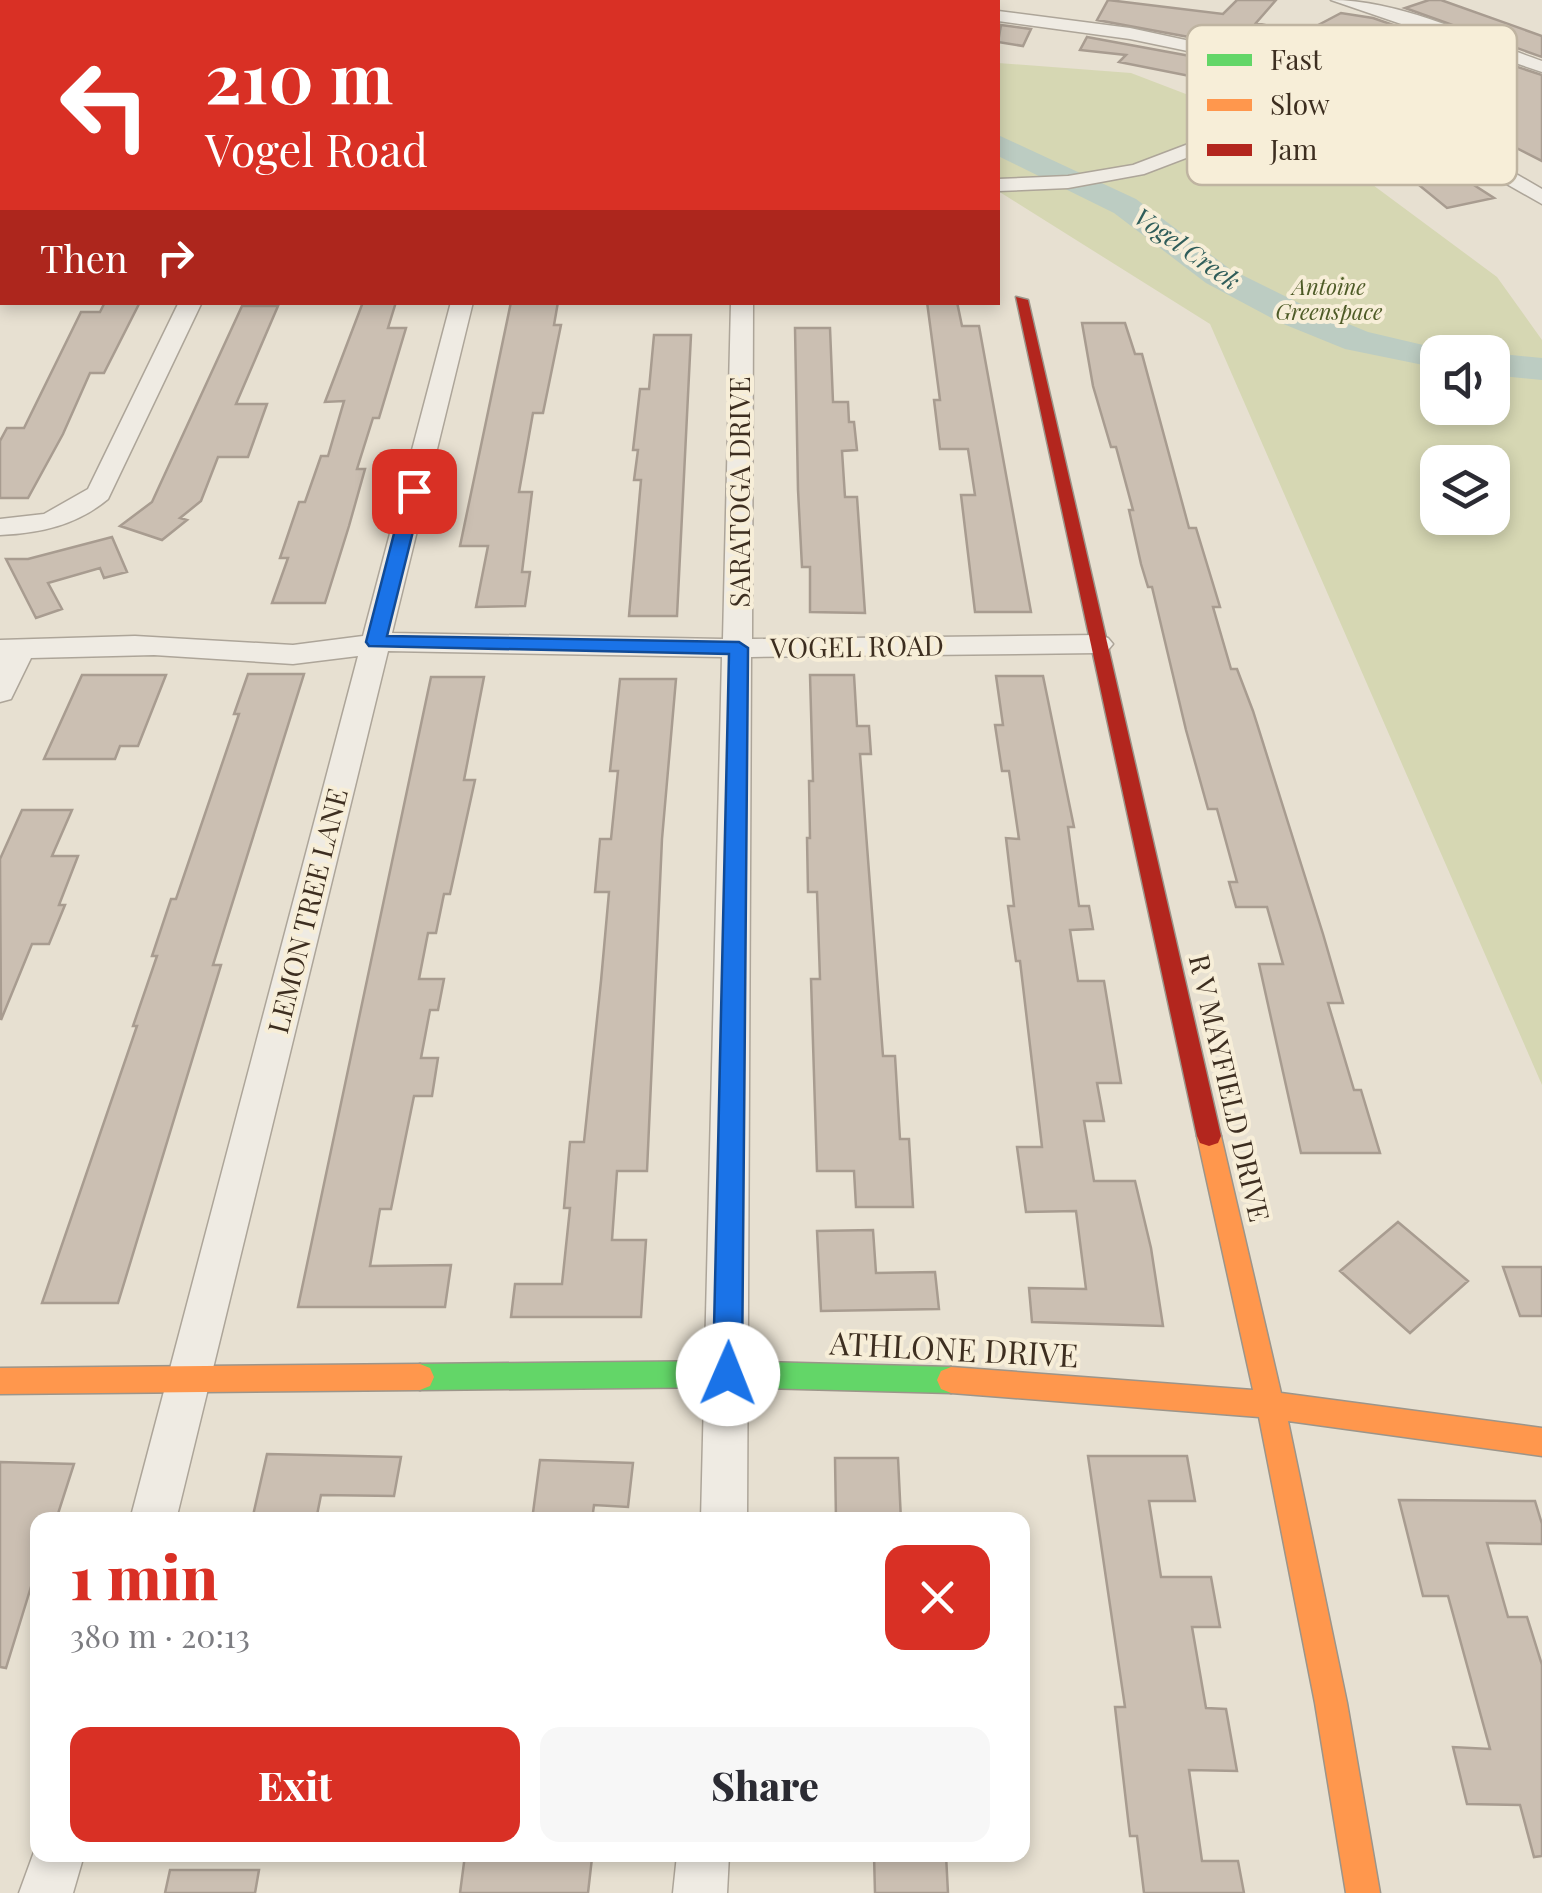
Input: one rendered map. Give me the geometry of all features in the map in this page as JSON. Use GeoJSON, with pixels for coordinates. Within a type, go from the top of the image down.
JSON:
{"type":"FeatureCollection","features":[{"type":"Feature","properties":{"kind":"street"},"geometry":{"type":"LineString","coordinates":[[1340,0],[1421,25]]}},
{"type":"Feature","properties":{"kind":"street"},"geometry":{"type":"LineString","coordinates":[[1000,16],[1187,45]]}},
{"type":"Feature","properties":{"kind":"street"},"geometry":{"type":"LineString","coordinates":[[1517,57],[1542,66]]}},
{"type":"Feature","properties":{"kind":"street"},"geometry":{"type":"LineString","coordinates":[[1004,184],[1068,182],[1136,170],[1187,151]]}},
{"type":"Feature","properties":{"kind":"street"},"geometry":{"type":"LineString","coordinates":[[1517,183],[1542,198]]}},
{"type":"Feature","properties":{"kind":"street","name":"R V MAYFIELD DRIVE"},"geometry":{"type":"LineString","coordinates":[[1021,300],[1270,1405],[1349,1797],[1363,1893]]}},
{"type":"Feature","properties":{"kind":"street"},"geometry":{"type":"LineString","coordinates":[[0,526],[28,526],[69,515],[99,493],[190,305]]}},
{"type":"Feature","properties":{"kind":"street","name":"LEMON TREE LANE"},"geometry":{"type":"LineString","coordinates":[[155,1512],[461,305]]}},
{"type":"Feature","properties":{"kind":"street","name":"SARATOGA DRIVE"},"geometry":{"type":"LineString","coordinates":[[724,1512],[742,305]]}},
{"type":"Feature","properties":{"kind":"street","name":"VOGEL ROAD"},"geometry":{"type":"LineString","coordinates":[[10,649],[155,646],[234,653],[340,654],[376,642],[739,648],[1098,644]]}},
{"type":"Feature","properties":{"kind":"street"},"geometry":{"type":"LineString","coordinates":[[0,692],[10,649]]}},
{"type":"Feature","properties":{"kind":"street","name":"ATHLONE DRIVE"},"geometry":{"type":"LineString","coordinates":[[0,1380],[728,1374],[968,1380],[1270,1405],[1542,1442]]}},
{"type":"Feature","properties":{"kind":"street"},"geometry":{"type":"LineString","coordinates":[[46,1893],[56,1862]]}},
{"type":"Feature","properties":{"kind":"street"},"geometry":{"type":"LineString","coordinates":[[700,1893],[703,1862]]}},
{"type":"Feature","properties":{"kind":"green space","name":"Antoine Greenspace"},"geometry":{"type":"Polygon","coordinates":[[[1000,63],[1131,73],[1187,94],[1187,185],[1373,185],[1497,277],[1542,340],[1542,1085],[1210,324],[1000,192],[1000,63]]]}},
{"type":"Feature","properties":{"kind":"building"},"geometry":{"type":"Polygon","coordinates":[[[1108,0],[1223,14],[1237,0],[1276,0],[1256,23],[1265,25],[1187,25],[1187,37],[1097,20],[1108,0]]]}},
{"type":"Feature","properties":{"kind":"building"},"geometry":{"type":"Polygon","coordinates":[[[1441,0],[1511,25],[1453,25],[1405,8],[1441,0]]]}},
{"type":"Feature","properties":{"kind":"building"},"geometry":{"type":"Polygon","coordinates":[[[1341,13],[1393,25],[1318,25],[1341,13]]]}},
{"type":"Feature","properties":{"kind":"building"},"geometry":{"type":"Polygon","coordinates":[[[1001,25],[1031,29],[1023,46],[1000,42],[1001,25]]]}},
{"type":"Feature","properties":{"kind":"building"},"geometry":{"type":"Polygon","coordinates":[[[1517,27],[1542,36],[1542,57],[1517,48],[1517,27]]]}},
{"type":"Feature","properties":{"kind":"building"},"geometry":{"type":"Polygon","coordinates":[[[1087,37],[1187,55],[1187,75],[1119,62],[1126,55],[1080,50],[1087,37]]]}},
{"type":"Feature","properties":{"kind":"building"},"geometry":{"type":"Polygon","coordinates":[[[1517,67],[1542,75],[1542,161],[1517,148],[1517,67]]]}},
{"type":"Feature","properties":{"kind":"building"},"geometry":{"type":"Polygon","coordinates":[[[1419,185],[1474,185],[1494,198],[1447,208],[1419,185]]]}},
{"type":"Feature","properties":{"kind":"building"},"geometry":{"type":"Polygon","coordinates":[[[104,305],[138,305],[104,373],[90,373],[28,498],[0,498],[0,441],[7,428],[24,428],[81,312],[100,312],[104,305]]]}},
{"type":"Feature","properties":{"kind":"building"},"geometry":{"type":"Polygon","coordinates":[[[362,305],[395,305],[388,328],[406,328],[379,418],[373,418],[357,469],[365,469],[325,603],[272,603],[288,558],[280,558],[299,502],[305,502],[321,456],[328,456],[344,401],[325,402],[362,305]]]}},
{"type":"Feature","properties":{"kind":"building"},"geometry":{"type":"Polygon","coordinates":[[[510,305],[557,305],[554,325],[561,325],[543,413],[533,413],[519,492],[532,492],[522,572],[530,572],[525,606],[476,607],[488,546],[460,546],[510,305]]]}},
{"type":"Feature","properties":{"kind":"building"},"geometry":{"type":"Polygon","coordinates":[[[927,305],[958,305],[962,326],[979,326],[1031,612],[975,612],[961,495],[975,495],[968,449],[940,449],[934,400],[940,400],[927,305]]]}},
{"type":"Feature","properties":{"kind":"building"},"geometry":{"type":"Polygon","coordinates":[[[242,306],[278,306],[236,404],[267,404],[248,457],[218,457],[201,501],[180,518],[187,520],[162,540],[120,526],[152,502],[242,306]]]}},
{"type":"Feature","properties":{"kind":"building"},"geometry":{"type":"Polygon","coordinates":[[[1082,323],[1125,323],[1135,354],[1142,354],[1189,528],[1196,528],[1220,607],[1213,607],[1231,669],[1237,669],[1253,711],[1323,934],[1343,1003],[1328,1003],[1354,1090],[1361,1090],[1380,1153],[1301,1153],[1259,964],[1283,964],[1267,907],[1236,907],[1229,882],[1237,882],[1217,809],[1208,809],[1186,730],[1152,587],[1148,587],[1141,564],[1129,510],[1133,510],[1116,447],[1111,447],[1093,386],[1082,323]]]}},
{"type":"Feature","properties":{"kind":"building"},"geometry":{"type":"Polygon","coordinates":[[[795,328],[830,328],[833,402],[848,402],[849,422],[854,422],[857,450],[842,451],[845,497],[857,497],[865,613],[810,612],[810,567],[802,567],[795,328]]]}},
{"type":"Feature","properties":{"kind":"building"},"geometry":{"type":"Polygon","coordinates":[[[654,335],[691,335],[677,616],[629,616],[641,480],[634,480],[638,450],[633,450],[640,389],[649,389],[654,335]]]}},
{"type":"Feature","properties":{"kind":"building"},"geometry":{"type":"Polygon","coordinates":[[[112,537],[127,572],[104,578],[100,568],[48,583],[62,609],[36,618],[6,559],[28,559],[112,537]]]}},
{"type":"Feature","properties":{"kind":"building"},"geometry":{"type":"Polygon","coordinates":[[[248,674],[304,674],[213,965],[221,965],[118,1303],[42,1303],[137,1026],[133,1026],[157,956],[152,956],[171,899],[176,899],[239,714],[234,714],[248,674]]]}},
{"type":"Feature","properties":{"kind":"building"},"geometry":{"type":"Polygon","coordinates":[[[82,675],[166,675],[138,746],[120,746],[115,759],[44,759],[82,675]]]}},
{"type":"Feature","properties":{"kind":"building"},"geometry":{"type":"Polygon","coordinates":[[[810,675],[854,675],[857,726],[869,726],[871,754],[860,754],[883,1056],[895,1056],[900,1139],[909,1139],[913,1207],[856,1207],[854,1171],[817,1171],[811,979],[820,979],[817,892],[808,892],[809,781],[813,781],[810,675]]]}},
{"type":"Feature","properties":{"kind":"building"},"geometry":{"type":"Polygon","coordinates":[[[996,676],[1043,676],[1074,827],[1068,827],[1079,906],[1089,906],[1093,929],[1070,930],[1078,981],[1104,981],[1121,1083],[1097,1083],[1104,1121],[1084,1121],[1094,1181],[1135,1181],[1151,1248],[1163,1326],[1032,1322],[1029,1288],[1086,1289],[1076,1211],[1026,1212],[1017,1147],[1042,1147],[1020,961],[1016,961],[1008,906],[1014,906],[1006,838],[1019,839],[1009,771],[1002,771],[995,725],[1003,725],[996,676]]]}},
{"type":"Feature","properties":{"kind":"building"},"geometry":{"type":"Polygon","coordinates":[[[431,677],[484,677],[464,780],[475,780],[450,894],[444,894],[436,933],[428,933],[419,979],[444,979],[438,1010],[430,1010],[421,1058],[438,1058],[432,1096],[414,1096],[391,1209],[380,1209],[370,1266],[451,1265],[445,1307],[298,1307],[431,677]]]}},
{"type":"Feature","properties":{"kind":"building"},"geometry":{"type":"Polygon","coordinates":[[[620,679],[676,679],[662,839],[647,1171],[617,1171],[612,1240],[646,1240],[641,1317],[511,1317],[515,1284],[562,1284],[570,1208],[564,1208],[570,1142],[584,1142],[601,981],[609,892],[595,892],[600,839],[611,839],[618,771],[610,771],[620,679]]]}},
{"type":"Feature","properties":{"kind":"building"},"geometry":{"type":"Polygon","coordinates":[[[22,810],[72,810],[52,856],[78,856],[49,944],[32,944],[1,1020],[0,859],[22,810]]]}},
{"type":"Feature","properties":{"kind":"building"},"geometry":{"type":"Polygon","coordinates":[[[1398,1222],[1468,1281],[1410,1333],[1340,1271],[1398,1222]]]}},
{"type":"Feature","properties":{"kind":"building"},"geometry":{"type":"Polygon","coordinates":[[[873,1230],[876,1273],[935,1272],[939,1309],[821,1311],[817,1231],[873,1230]]]}},
{"type":"Feature","properties":{"kind":"building"},"geometry":{"type":"Polygon","coordinates":[[[1503,1267],[1542,1267],[1542,1316],[1520,1316],[1503,1267]]]}},
{"type":"Feature","properties":{"kind":"building"},"geometry":{"type":"Polygon","coordinates":[[[267,1454],[401,1457],[394,1496],[321,1495],[318,1512],[254,1512],[267,1454]]]}},
{"type":"Feature","properties":{"kind":"building"},"geometry":{"type":"Polygon","coordinates":[[[1088,1456],[1187,1456],[1195,1501],[1149,1501],[1161,1577],[1211,1577],[1220,1627],[1192,1627],[1206,1708],[1226,1709],[1237,1771],[1189,1770],[1202,1861],[1238,1861],[1244,1893],[1144,1893],[1137,1836],[1130,1836],[1115,1707],[1125,1707],[1088,1456]]]}},
{"type":"Feature","properties":{"kind":"building"},"geometry":{"type":"Polygon","coordinates":[[[835,1458],[898,1458],[901,1512],[836,1512],[835,1458]]]}},
{"type":"Feature","properties":{"kind":"building"},"geometry":{"type":"Polygon","coordinates":[[[540,1460],[633,1463],[628,1507],[594,1505],[593,1512],[533,1512],[540,1460]]]}},
{"type":"Feature","properties":{"kind":"building"},"geometry":{"type":"Polygon","coordinates":[[[0,1462],[74,1464],[59,1512],[30,1512],[30,1590],[6,1668],[0,1667],[0,1462]]]}},
{"type":"Feature","properties":{"kind":"building"},"geometry":{"type":"Polygon","coordinates":[[[1399,1500],[1535,1501],[1542,1524],[1542,1544],[1487,1543],[1508,1617],[1527,1617],[1542,1665],[1542,1856],[1534,1857],[1520,1805],[1467,1804],[1453,1747],[1490,1749],[1448,1596],[1423,1596],[1399,1500]]]}},
{"type":"Feature","properties":{"kind":"building"},"geometry":{"type":"Polygon","coordinates":[[[464,1862],[592,1862],[588,1893],[460,1893],[464,1862]]]}},
{"type":"Feature","properties":{"kind":"building"},"geometry":{"type":"Polygon","coordinates":[[[874,1862],[946,1862],[948,1893],[875,1893],[874,1862]]]}},
{"type":"Feature","properties":{"kind":"building"},"geometry":{"type":"Polygon","coordinates":[[[170,1870],[259,1870],[255,1893],[165,1893],[170,1870]]]}},
{"type":"Feature","properties":{"kind":"waterway","name":"Vogel Creek"},"geometry":{"type":"LineString","coordinates":[[1000,145],[1125,206],[1218,276],[1294,315],[1358,341],[1420,353]]}},
{"type":"Feature","properties":{"kind":"waterway","name":"Vogel Creek"},"geometry":{"type":"LineString","coordinates":[[1510,366],[1542,369]]}},
{"type":"Feature","properties":{"kind":"traffic: fast"},"geometry":{"type":"LineString","coordinates":[[420,1377],[728,1374],[951,1380]]}},
{"type":"Feature","properties":{"kind":"traffic: slow"},"geometry":{"type":"LineString","coordinates":[[1209,1136],[1313,1608],[1363,1893]]}},
{"type":"Feature","properties":{"kind":"traffic: slow"},"geometry":{"type":"LineString","coordinates":[[0,1381],[420,1377]]}},
{"type":"Feature","properties":{"kind":"traffic: slow"},"geometry":{"type":"LineString","coordinates":[[951,1380],[1270,1405],[1542,1442]]}},
{"type":"Feature","properties":{"kind":"traffic: jam"},"geometry":{"type":"LineString","coordinates":[[1021,300],[1209,1136]]}},
{"type":"Feature","properties":{"kind":"route"},"geometry":{"type":"LineString","coordinates":[[414,491],[376,642],[739,648],[728,1374]]}}]}
